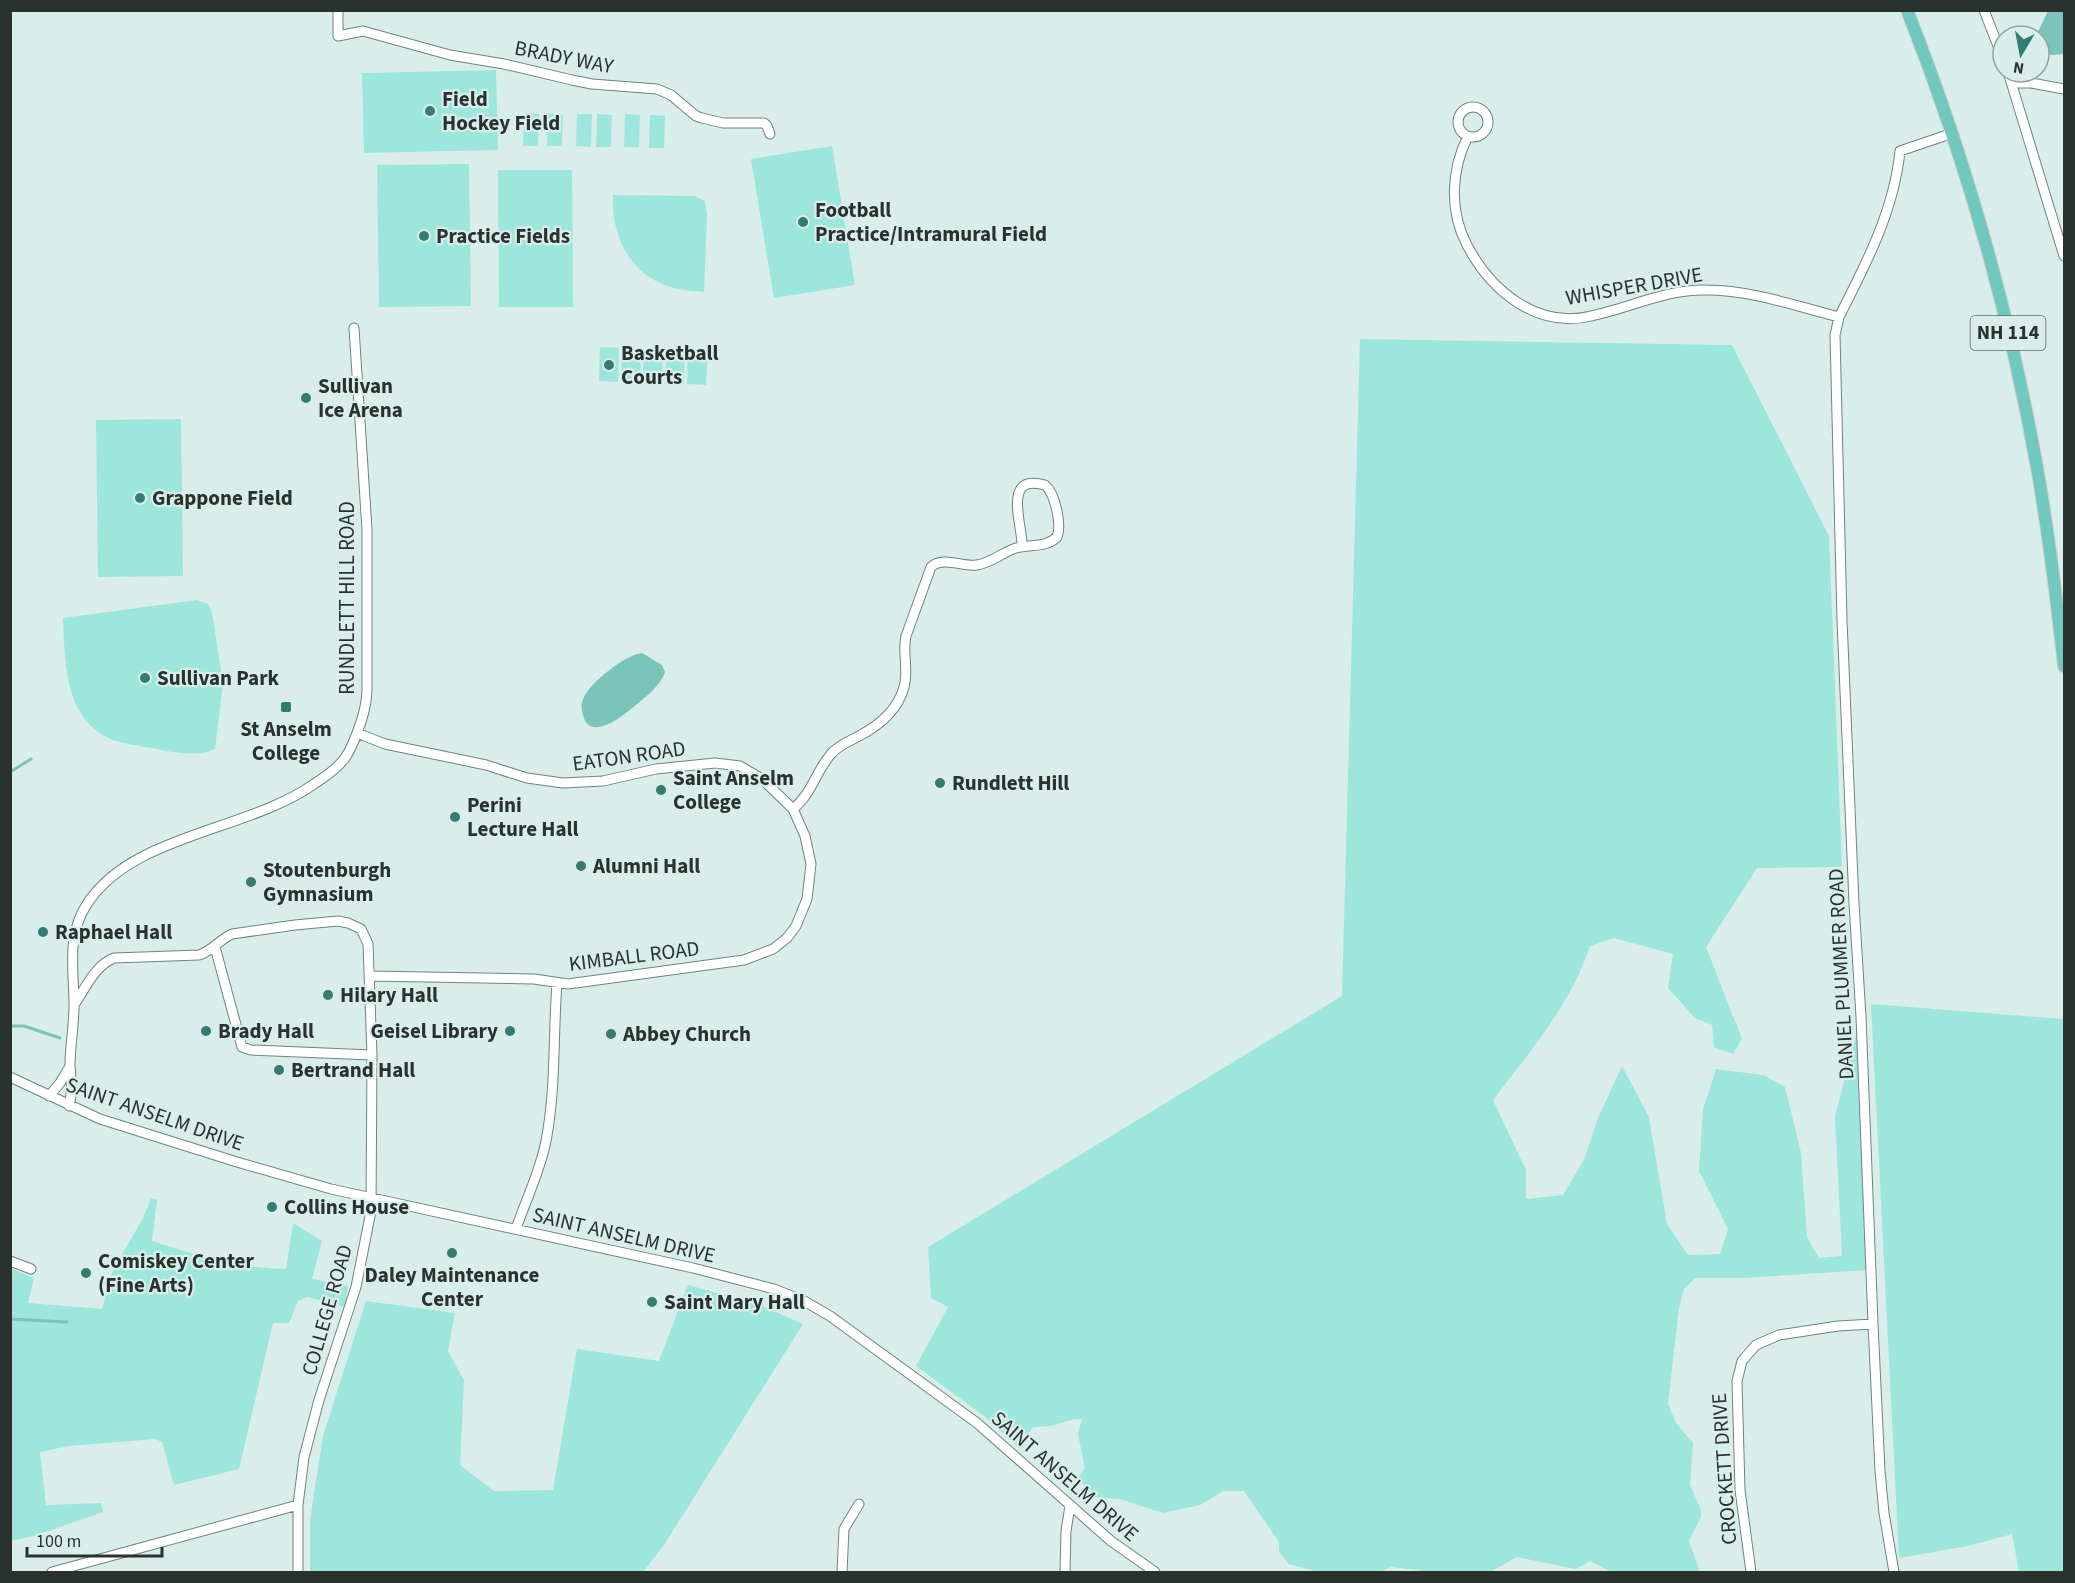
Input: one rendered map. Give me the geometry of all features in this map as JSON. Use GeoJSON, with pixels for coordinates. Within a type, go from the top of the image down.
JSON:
{"type":"FeatureCollection","features":[{"type":"Feature","properties":{"kind":"main road","name":"NH 114"},"geometry":{"type":"LineString","coordinates":[[1907,10],[1944,104],[1992,266],[2025,410],[2045,520],[2064,666]]}},
{"type":"Feature","properties":{"kind":"street","name":"BRADY WAY"},"geometry":{"type":"LineString","coordinates":[[338,10],[338,36],[363,31],[450,55],[504,63],[592,84],[657,89],[671,95],[696,116],[723,123],[764,123],[770,134]]}},
{"type":"Feature","properties":{"kind":"street"},"geometry":{"type":"LineString","coordinates":[[1984,10],[1991,28]]}},
{"type":"Feature","properties":{"kind":"street"},"geometry":{"type":"LineString","coordinates":[[2012,84],[2064,256]]}},
{"type":"Feature","properties":{"kind":"street"},"geometry":{"type":"LineString","coordinates":[[2036,84],[2064,89]]}},
{"type":"Feature","properties":{"kind":"street","name":"DANIEL PLUMMER ROAD"},"geometry":{"type":"LineString","coordinates":[[1894,1572],[1884,1513],[1880,1471],[1842,620],[1835,335],[1839,317],[1891,203],[1900,151],[1953,133]]}},
{"type":"Feature","properties":{"kind":"street","name":"WHISPER DRIVE"},"geometry":{"type":"LineString","coordinates":[[1468,136],[1460,158],[1454,190],[1458,222],[1465,241],[1481,268],[1502,292],[1518,304],[1549,316],[1579,318],[1659,296],[1709,290],[1741,293],[1839,317]]}},
{"type":"Feature","properties":{"kind":"street","name":"RUNDLETT HILL ROAD"},"geometry":{"type":"LineString","coordinates":[[69,1106],[73,1083],[70,1066],[74,1005],[73,936],[81,913],[105,882],[127,865],[158,850],[263,811],[303,792],[336,768],[345,758],[365,712],[367,530],[354,328]]}},
{"type":"Feature","properties":{"kind":"street"},"geometry":{"type":"LineString","coordinates":[[793,809],[806,796],[832,752],[883,720],[899,700],[907,674],[904,648],[906,636],[931,567],[942,562],[977,565],[1022,547],[1050,542],[1058,534],[1059,523],[1052,494],[1045,485],[1030,484],[1018,493],[1022,547]]}},
{"type":"Feature","properties":{"kind":"street","name":"EATON ROAD"},"geometry":{"type":"LineString","coordinates":[[357,733],[385,744],[486,765],[527,778],[563,783],[603,781],[656,769],[716,763],[733,764],[762,779],[793,809]]}},
{"type":"Feature","properties":{"kind":"street","name":"KIMBALL ROAD"},"geometry":{"type":"LineString","coordinates":[[516,1229],[539,1170],[547,1137],[552,1090],[557,983],[579,983],[744,960],[773,949],[787,938],[796,926],[809,889],[810,853],[793,809]]}},
{"type":"Feature","properties":{"kind":"street","name":"COLLEGE ROAD"},"geometry":{"type":"LineString","coordinates":[[74,1005],[98,969],[111,959],[128,956],[195,956],[205,953],[228,936],[238,932],[316,923],[348,923],[361,929],[366,936],[370,976],[372,1055],[371,1211],[360,1272],[309,1437],[301,1472],[298,1505],[298,1572]]}},
{"type":"Feature","properties":{"kind":"street"},"geometry":{"type":"LineString","coordinates":[[215,947],[242,1047],[251,1050],[372,1055]]}},
{"type":"Feature","properties":{"kind":"street"},"geometry":{"type":"LineString","coordinates":[[370,976],[534,979],[557,983]]}},
{"type":"Feature","properties":{"kind":"street"},"geometry":{"type":"LineString","coordinates":[[49,1096],[70,1066]]}},
{"type":"Feature","properties":{"kind":"street","name":"SAINT ANSELM DRIVE"},"geometry":{"type":"LineString","coordinates":[[10,1077],[100,1119],[189,1148],[371,1199],[749,1282],[804,1301],[873,1346],[977,1423],[1118,1548],[1155,1572]]}},
{"type":"Feature","properties":{"kind":"street"},"geometry":{"type":"LineString","coordinates":[[10,1261],[31,1269]]}},
{"type":"Feature","properties":{"kind":"street","name":"CROCKETT DRIVE"},"geometry":{"type":"LineString","coordinates":[[1751,1572],[1740,1490],[1737,1381],[1742,1360],[1756,1345],[1779,1335],[1838,1326],[1873,1324]]}},
{"type":"Feature","properties":{"kind":"street"},"geometry":{"type":"LineString","coordinates":[[842,1572],[844,1529],[859,1504]]}},
{"type":"Feature","properties":{"kind":"street"},"geometry":{"type":"LineString","coordinates":[[52,1572],[298,1505]]}},
{"type":"Feature","properties":{"kind":"street"},"geometry":{"type":"LineString","coordinates":[[1065,1572],[1066,1531],[1070,1506]]}},
{"type":"Feature","properties":{"kind":"shaded area"},"geometry":{"type":"Polygon","coordinates":[[[2048,11],[2064,11],[2064,54],[2051,55],[2051,24],[2042,24],[2048,11]]]}},
{"type":"Feature","properties":{"kind":"shaded area","name":"Field Hockey Field"},"geometry":{"type":"Polygon","coordinates":[[[496,70],[498,150],[364,153],[362,73],[496,70]]]}},
{"type":"Feature","properties":{"kind":"shaded area"},"geometry":{"type":"Polygon","coordinates":[[[524,113],[539,114],[538,146],[523,146],[524,113]]]}},
{"type":"Feature","properties":{"kind":"shaded area"},"geometry":{"type":"Polygon","coordinates":[[[548,113],[563,114],[562,146],[547,146],[548,113]]]}},
{"type":"Feature","properties":{"kind":"shaded area"},"geometry":{"type":"Polygon","coordinates":[[[577,114],[592,114],[591,147],[576,146],[577,114]]]}},
{"type":"Feature","properties":{"kind":"shaded area"},"geometry":{"type":"Polygon","coordinates":[[[597,114],[612,115],[611,147],[596,147],[597,114]]]}},
{"type":"Feature","properties":{"kind":"shaded area"},"geometry":{"type":"Polygon","coordinates":[[[625,114],[640,115],[639,147],[624,147],[625,114]]]}},
{"type":"Feature","properties":{"kind":"shaded area"},"geometry":{"type":"Polygon","coordinates":[[[650,115],[665,116],[664,148],[649,148],[650,115]]]}},
{"type":"Feature","properties":{"kind":"shaded area","name":"Football Practice/Intramural Field"},"geometry":{"type":"Polygon","coordinates":[[[832,146],[855,285],[774,298],[751,159],[832,146]]]}},
{"type":"Feature","properties":{"kind":"shaded area","name":"Practice Fields"},"geometry":{"type":"Polygon","coordinates":[[[469,164],[471,306],[379,307],[377,165],[469,164]]]}},
{"type":"Feature","properties":{"kind":"shaded area"},"geometry":{"type":"Polygon","coordinates":[[[498,170],[572,170],[573,307],[499,307],[498,170]]]}},
{"type":"Feature","properties":{"kind":"shaded area"},"geometry":{"type":"Polygon","coordinates":[[[613,195],[694,196],[705,201],[707,216],[704,292],[667,286],[653,280],[632,261],[615,224],[613,195]]]}},
{"type":"Feature","properties":{"kind":"shaded area"},"geometry":{"type":"Polygon","coordinates":[[[1360,339],[1732,345],[1829,536],[1842,867],[1757,868],[1706,947],[1742,1039],[1733,1054],[1714,1047],[1712,1025],[1695,1018],[1668,988],[1673,954],[1614,938],[1590,946],[1572,988],[1560,1008],[1535,1046],[1493,1100],[1526,1170],[1526,1199],[1563,1195],[1584,1160],[1598,1118],[1622,1066],[1649,1117],[1667,1224],[1688,1255],[1720,1254],[1728,1229],[1699,1171],[1703,1109],[1716,1069],[1763,1075],[1785,1087],[1801,1153],[1807,1237],[1819,1258],[1842,1256],[1835,1116],[1861,1017],[1868,1270],[1743,1278],[1695,1278],[1684,1289],[1679,1308],[1668,1404],[1676,1423],[1693,1443],[1690,1485],[1701,1510],[1701,1517],[1689,1541],[1700,1572],[1611,1572],[1590,1561],[1576,1569],[1517,1557],[1490,1572],[1432,1572],[1391,1567],[1381,1572],[1314,1571],[1289,1564],[1279,1552],[1279,1542],[1244,1491],[1223,1491],[1200,1505],[1163,1513],[1120,1499],[1094,1497],[1078,1478],[1085,1468],[1078,1434],[1082,1419],[1051,1426],[1033,1427],[1019,1448],[984,1416],[916,1366],[948,1307],[931,1298],[928,1247],[1342,996],[1360,339]]]}},
{"type":"Feature","properties":{"kind":"shaded area","name":"Basketball Courts"},"geometry":{"type":"Polygon","coordinates":[[[600,347],[619,348],[618,382],[599,381],[600,347]]]}},
{"type":"Feature","properties":{"kind":"shaded area","name":"Basketball Courts"},"geometry":{"type":"Polygon","coordinates":[[[622,348],[641,349],[640,383],[621,383],[622,348]]]}},
{"type":"Feature","properties":{"kind":"shaded area","name":"Basketball Courts"},"geometry":{"type":"Polygon","coordinates":[[[644,349],[663,350],[662,384],[643,383],[644,349]]]}},
{"type":"Feature","properties":{"kind":"shaded area","name":"Basketball Courts"},"geometry":{"type":"Polygon","coordinates":[[[666,349],[685,350],[684,384],[665,384],[666,349]]]}},
{"type":"Feature","properties":{"kind":"shaded area","name":"Basketball Courts"},"geometry":{"type":"Polygon","coordinates":[[[688,350],[708,351],[706,385],[687,384],[688,350]]]}},
{"type":"Feature","properties":{"kind":"shaded area","name":"Grappone Field"},"geometry":{"type":"Polygon","coordinates":[[[181,419],[183,576],[98,577],[96,420],[181,419]]]}},
{"type":"Feature","properties":{"kind":"shaded area","name":"Sullivan Park"},"geometry":{"type":"Polygon","coordinates":[[[197,600],[208,604],[212,612],[223,683],[215,749],[192,754],[131,745],[111,739],[96,730],[84,718],[70,687],[63,618],[197,600]]]}},
{"type":"Feature","properties":{"kind":"shaded area"},"geometry":{"type":"Polygon","coordinates":[[[642,653],[662,665],[665,672],[660,682],[646,697],[605,726],[591,726],[586,723],[582,704],[588,691],[618,664],[642,653]]]}},
{"type":"Feature","properties":{"kind":"shaded area"},"geometry":{"type":"Polygon","coordinates":[[[1871,1004],[2064,1019],[2064,1572],[2019,1572],[2012,1534],[1968,1546],[1899,1558],[1871,1004]]]}},
{"type":"Feature","properties":{"kind":"shaded area"},"geometry":{"type":"Polygon","coordinates":[[[151,1198],[157,1200],[152,1241],[234,1264],[286,1269],[293,1223],[322,1241],[312,1279],[348,1286],[345,1307],[307,1297],[298,1301],[289,1323],[273,1323],[239,1469],[174,1485],[162,1442],[155,1439],[69,1446],[40,1452],[46,1505],[101,1503],[103,1512],[37,1535],[11,1541],[10,1289],[13,1269],[34,1278],[28,1303],[102,1309],[113,1270],[143,1218],[151,1198]]]}},
{"type":"Feature","properties":{"kind":"shaded area"},"geometry":{"type":"Polygon","coordinates":[[[688,1285],[758,1304],[803,1324],[664,1545],[643,1572],[310,1572],[310,1520],[323,1436],[366,1301],[455,1313],[448,1351],[464,1380],[460,1465],[494,1491],[553,1490],[577,1349],[659,1361],[688,1285]]]}},
{"type":"Feature","properties":{"kind":"waterway"},"geometry":{"type":"LineString","coordinates":[[10,772],[31,759]]}},
{"type":"Feature","properties":{"kind":"waterway"},"geometry":{"type":"LineString","coordinates":[[10,1026],[24,1026],[60,1038]]}},
{"type":"Feature","properties":{"kind":"waterway"},"geometry":{"type":"LineString","coordinates":[[10,1319],[67,1322]]}},
{"type":"Feature","properties":{"kind":"place","name":"Field Hockey Field"},"geometry":{"type":"Point","coordinates":[430,111]}},
{"type":"Feature","properties":{"kind":"place","name":"Football Practice/Intramural Field"},"geometry":{"type":"Point","coordinates":[803,222]}},
{"type":"Feature","properties":{"kind":"place","name":"Practice Fields"},"geometry":{"type":"Point","coordinates":[424,236]}},
{"type":"Feature","properties":{"kind":"place","name":"Basketball Courts"},"geometry":{"type":"Point","coordinates":[609,365]}},
{"type":"Feature","properties":{"kind":"place","name":"Sullivan Ice Arena"},"geometry":{"type":"Point","coordinates":[306,398]}},
{"type":"Feature","properties":{"kind":"place","name":"Grappone Field"},"geometry":{"type":"Point","coordinates":[140,498]}},
{"type":"Feature","properties":{"kind":"place","name":"Sullivan Park"},"geometry":{"type":"Point","coordinates":[145,678]}},
{"type":"Feature","properties":{"kind":"place","name":"St Anselm College"},"geometry":{"type":"Point","coordinates":[286,707]}},
{"type":"Feature","properties":{"kind":"place","name":"Rundlett Hill"},"geometry":{"type":"Point","coordinates":[940,783]}},
{"type":"Feature","properties":{"kind":"place","name":"Saint Anselm College"},"geometry":{"type":"Point","coordinates":[661,790]}},
{"type":"Feature","properties":{"kind":"place","name":"Perini Lecture Hall"},"geometry":{"type":"Point","coordinates":[455,817]}},
{"type":"Feature","properties":{"kind":"place","name":"Alumni Hall"},"geometry":{"type":"Point","coordinates":[581,866]}},
{"type":"Feature","properties":{"kind":"place","name":"Stoutenburgh Gymnasium"},"geometry":{"type":"Point","coordinates":[251,882]}},
{"type":"Feature","properties":{"kind":"place","name":"Raphael Hall"},"geometry":{"type":"Point","coordinates":[43,932]}},
{"type":"Feature","properties":{"kind":"place","name":"Hilary Hall"},"geometry":{"type":"Point","coordinates":[328,995]}},
{"type":"Feature","properties":{"kind":"place","name":"Brady Hall"},"geometry":{"type":"Point","coordinates":[206,1031]}},
{"type":"Feature","properties":{"kind":"place","name":"Geisel Library"},"geometry":{"type":"Point","coordinates":[510,1031]}},
{"type":"Feature","properties":{"kind":"place","name":"Abbey Church"},"geometry":{"type":"Point","coordinates":[611,1034]}},
{"type":"Feature","properties":{"kind":"place","name":"Bertrand Hall"},"geometry":{"type":"Point","coordinates":[279,1070]}},
{"type":"Feature","properties":{"kind":"place","name":"Collins House"},"geometry":{"type":"Point","coordinates":[272,1207]}},
{"type":"Feature","properties":{"kind":"place","name":"Daley Maintenance Center"},"geometry":{"type":"Point","coordinates":[452,1253]}},
{"type":"Feature","properties":{"kind":"place","name":"Comiskey Center (Fine Arts)"},"geometry":{"type":"Point","coordinates":[86,1273]}},
{"type":"Feature","properties":{"kind":"place","name":"Saint Mary Hall"},"geometry":{"type":"Point","coordinates":[652,1302]}}]}
